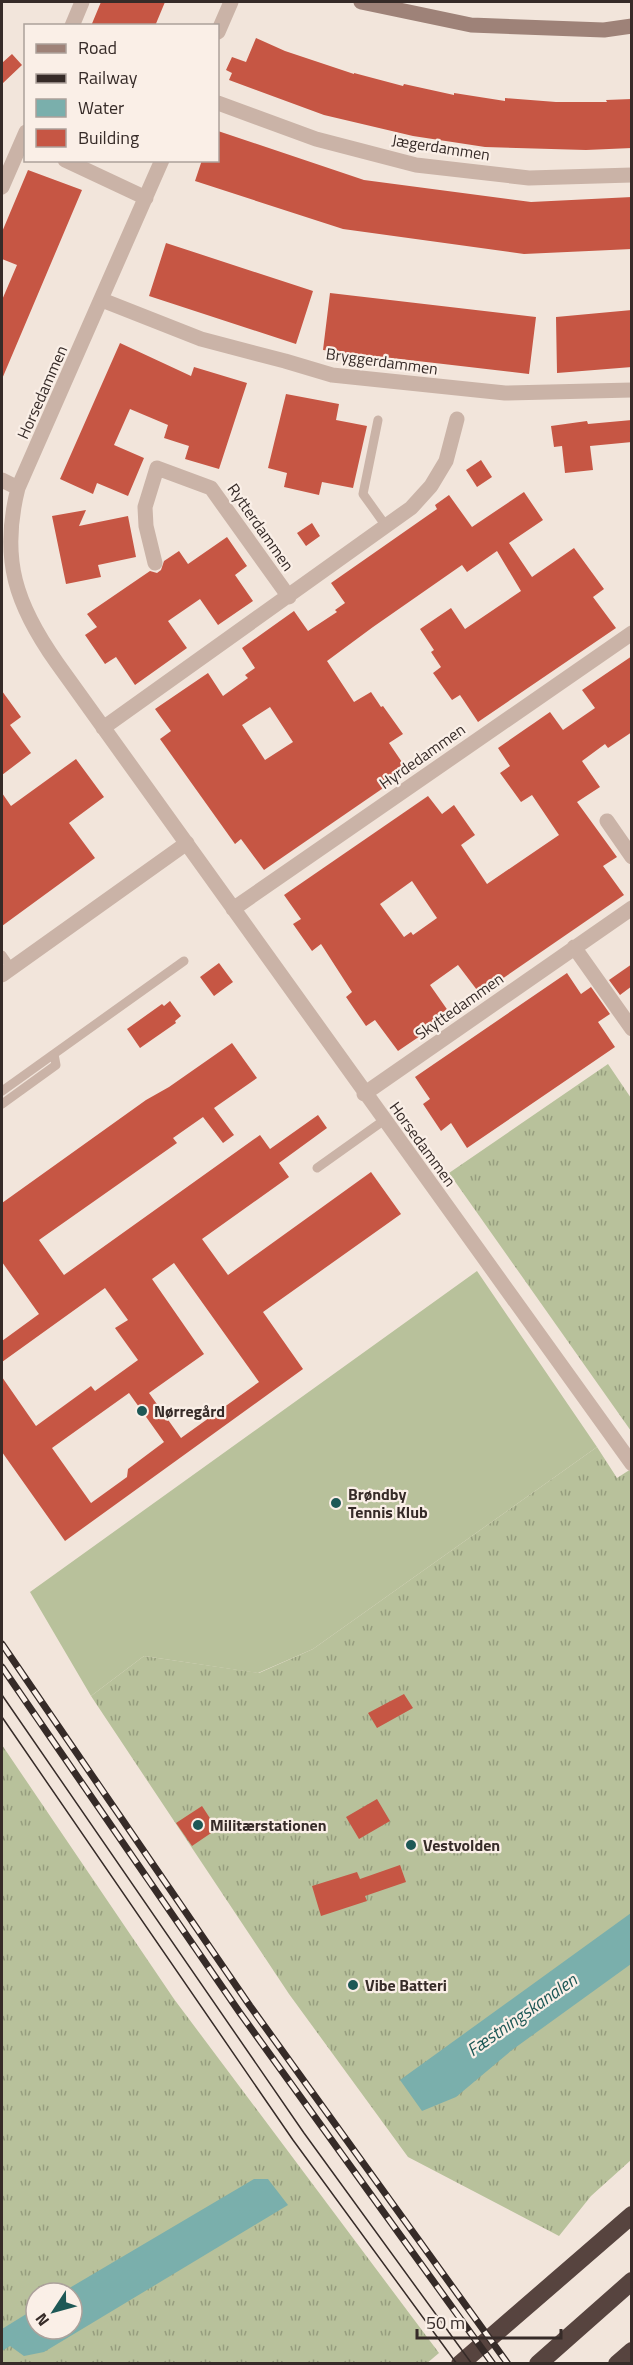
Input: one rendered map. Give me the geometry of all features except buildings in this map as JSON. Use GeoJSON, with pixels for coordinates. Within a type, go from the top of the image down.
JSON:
{"type":"FeatureCollection","features":[{"type":"Feature","properties":{"kind":"highway"},"geometry":{"type":"LineString","coordinates":[[460,2364],[632,2215]]}},
{"type":"Feature","properties":{"kind":"highway"},"geometry":{"type":"LineString","coordinates":[[538,2364],[632,2281]]}},
{"type":"Feature","properties":{"kind":"highway"},"geometry":{"type":"LineString","coordinates":[[617,2364],[632,2351]]}},
{"type":"Feature","properties":{"kind":"street"},"geometry":{"type":"LineString","coordinates":[[73,24],[82,2]]}},
{"type":"Feature","properties":{"kind":"street"},"geometry":{"type":"LineString","coordinates":[[219,30],[231,2]]}},
{"type":"Feature","properties":{"kind":"street"},"geometry":{"type":"LineString","coordinates":[[361,2],[471,25],[604,30],[632,26]]}},
{"type":"Feature","properties":{"kind":"street","name":"Jægerdammen"},"geometry":{"type":"LineString","coordinates":[[219,103],[316,139],[416,165],[529,178],[632,175]]}},
{"type":"Feature","properties":{"kind":"street"},"geometry":{"type":"LineString","coordinates":[[2,187],[24,138]]}},
{"type":"Feature","properties":{"kind":"street"},"geometry":{"type":"LineString","coordinates":[[69,162],[146,198]]}},
{"type":"Feature","properties":{"kind":"street","name":"Horsedammen"},"geometry":{"type":"LineString","coordinates":[[161,162],[18,488],[9,535],[10,567],[19,600],[33,629],[103,728],[364,1094],[631,1461]]}},
{"type":"Feature","properties":{"kind":"street","name":"Bryggerdammen"},"geometry":{"type":"LineString","coordinates":[[102,300],[201,339],[332,375],[505,393],[632,390]]}},
{"type":"Feature","properties":{"kind":"street","name":"Rytterdammen"},"geometry":{"type":"LineString","coordinates":[[103,728],[411,508],[430,486],[446,461],[457,419]]}},
{"type":"Feature","properties":{"kind":"street","name":"Rytterdammen"},"geometry":{"type":"LineString","coordinates":[[155,563],[146,526],[145,507],[157,468],[212,488],[289,597]]}},
{"type":"Feature","properties":{"kind":"street"},"geometry":{"type":"LineString","coordinates":[[2,480],[18,488]]}},
{"type":"Feature","properties":{"kind":"street","name":"Hyrdedammen"},"geometry":{"type":"LineString","coordinates":[[233,909],[632,633]]}},
{"type":"Feature","properties":{"kind":"street"},"geometry":{"type":"LineString","coordinates":[[608,821],[632,857]]}},
{"type":"Feature","properties":{"kind":"street"},"geometry":{"type":"LineString","coordinates":[[6,972],[187,843]]}},
{"type":"Feature","properties":{"kind":"street","name":"Skyttedammen"},"geometry":{"type":"LineString","coordinates":[[364,1094],[632,908]]}},
{"type":"Feature","properties":{"kind":"street"},"geometry":{"type":"LineString","coordinates":[[574,947],[632,1029]]}},
{"type":"Feature","properties":{"kind":"lane"},"geometry":{"type":"LineString","coordinates":[[378,420],[363,494],[386,526]]}},
{"type":"Feature","properties":{"kind":"lane"},"geometry":{"type":"LineString","coordinates":[[2,955],[6,972]]}},
{"type":"Feature","properties":{"kind":"lane"},"geometry":{"type":"LineString","coordinates":[[2,1092],[184,961]]}},
{"type":"Feature","properties":{"kind":"lane"},"geometry":{"type":"LineString","coordinates":[[2,1104],[56,1065],[54,1054]]}},
{"type":"Feature","properties":{"kind":"lane"},"geometry":{"type":"LineString","coordinates":[[317,1168],[384,1121]]}},
{"type":"Feature","properties":{"kind":"green space"},"geometry":{"type":"Polygon","coordinates":[[[608,1064],[631,1098],[631,1431],[449,1173],[608,1064]]]}},
{"type":"Feature","properties":{"kind":"green space","name":"Brøndby Tennis Klub"},"geometry":{"type":"Polygon","coordinates":[[[477,1271],[597,1447],[313,1649],[258,1673],[144,1656],[91,1696],[30,1592],[477,1271]]]}},
{"type":"Feature","properties":{"kind":"green space","name":"Vestvolden"},"geometry":{"type":"Polygon","coordinates":[[[597,1447],[617,1478],[631,1469],[631,2160],[591,2196],[559,2236],[408,2157],[289,1994],[91,1696],[144,1656],[259,1673],[313,1649],[597,1447]]]}},
{"type":"Feature","properties":{"kind":"green space"},"geometry":{"type":"Polygon","coordinates":[[[2,1745],[174,1999],[439,2353],[426,2364],[2,2363],[2,1745]]]}},
{"type":"Feature","properties":{"kind":"water","name":"Fæstningskanalen"},"geometry":{"type":"Polygon","coordinates":[[[631,1913],[631,1964],[512,2050],[456,2097],[422,2111],[400,2080],[631,1913]]]}},
{"type":"Feature","properties":{"kind":"water"},"geometry":{"type":"Polygon","coordinates":[[[254,2179],[268,2179],[288,2205],[84,2328],[84,2281],[81,2281],[254,2179]]]}},
{"type":"Feature","properties":{"kind":"water"},"geometry":{"type":"Polygon","coordinates":[[[24,2315],[24,2341],[62,2341],[44,2352],[24,2356],[10,2346],[2,2351],[2,2329],[24,2315]]]}},
{"type":"Feature","properties":{"kind":"tram line"},"geometry":{"type":"LineString","coordinates":[[2,1695],[304,2133],[472,2364]]}},
{"type":"Feature","properties":{"kind":"tram line"},"geometry":{"type":"LineString","coordinates":[[2,1717],[293,2140],[457,2364]]}},
{"type":"Feature","properties":{"kind":"railway"},"geometry":{"type":"LineString","coordinates":[[2,1644],[250,2006],[508,2364]]}},
{"type":"Feature","properties":{"kind":"railway"},"geometry":{"type":"LineString","coordinates":[[2,1667],[240,2013],[493,2364]]}},
{"type":"Feature","properties":{"kind":"place","name":"Nørregård"},"geometry":{"type":"Point","coordinates":[142,1411]}},
{"type":"Feature","properties":{"kind":"place","name":"Brøndby Tennis Klub"},"geometry":{"type":"Point","coordinates":[336,1503]}},
{"type":"Feature","properties":{"kind":"place","name":"Militærstationen"},"geometry":{"type":"Point","coordinates":[198,1825]}},
{"type":"Feature","properties":{"kind":"place","name":"Vestvolden"},"geometry":{"type":"Point","coordinates":[411,1845]}},
{"type":"Feature","properties":{"kind":"place","name":"Vibe Batteri"},"geometry":{"type":"Point","coordinates":[353,1985]}}]}
